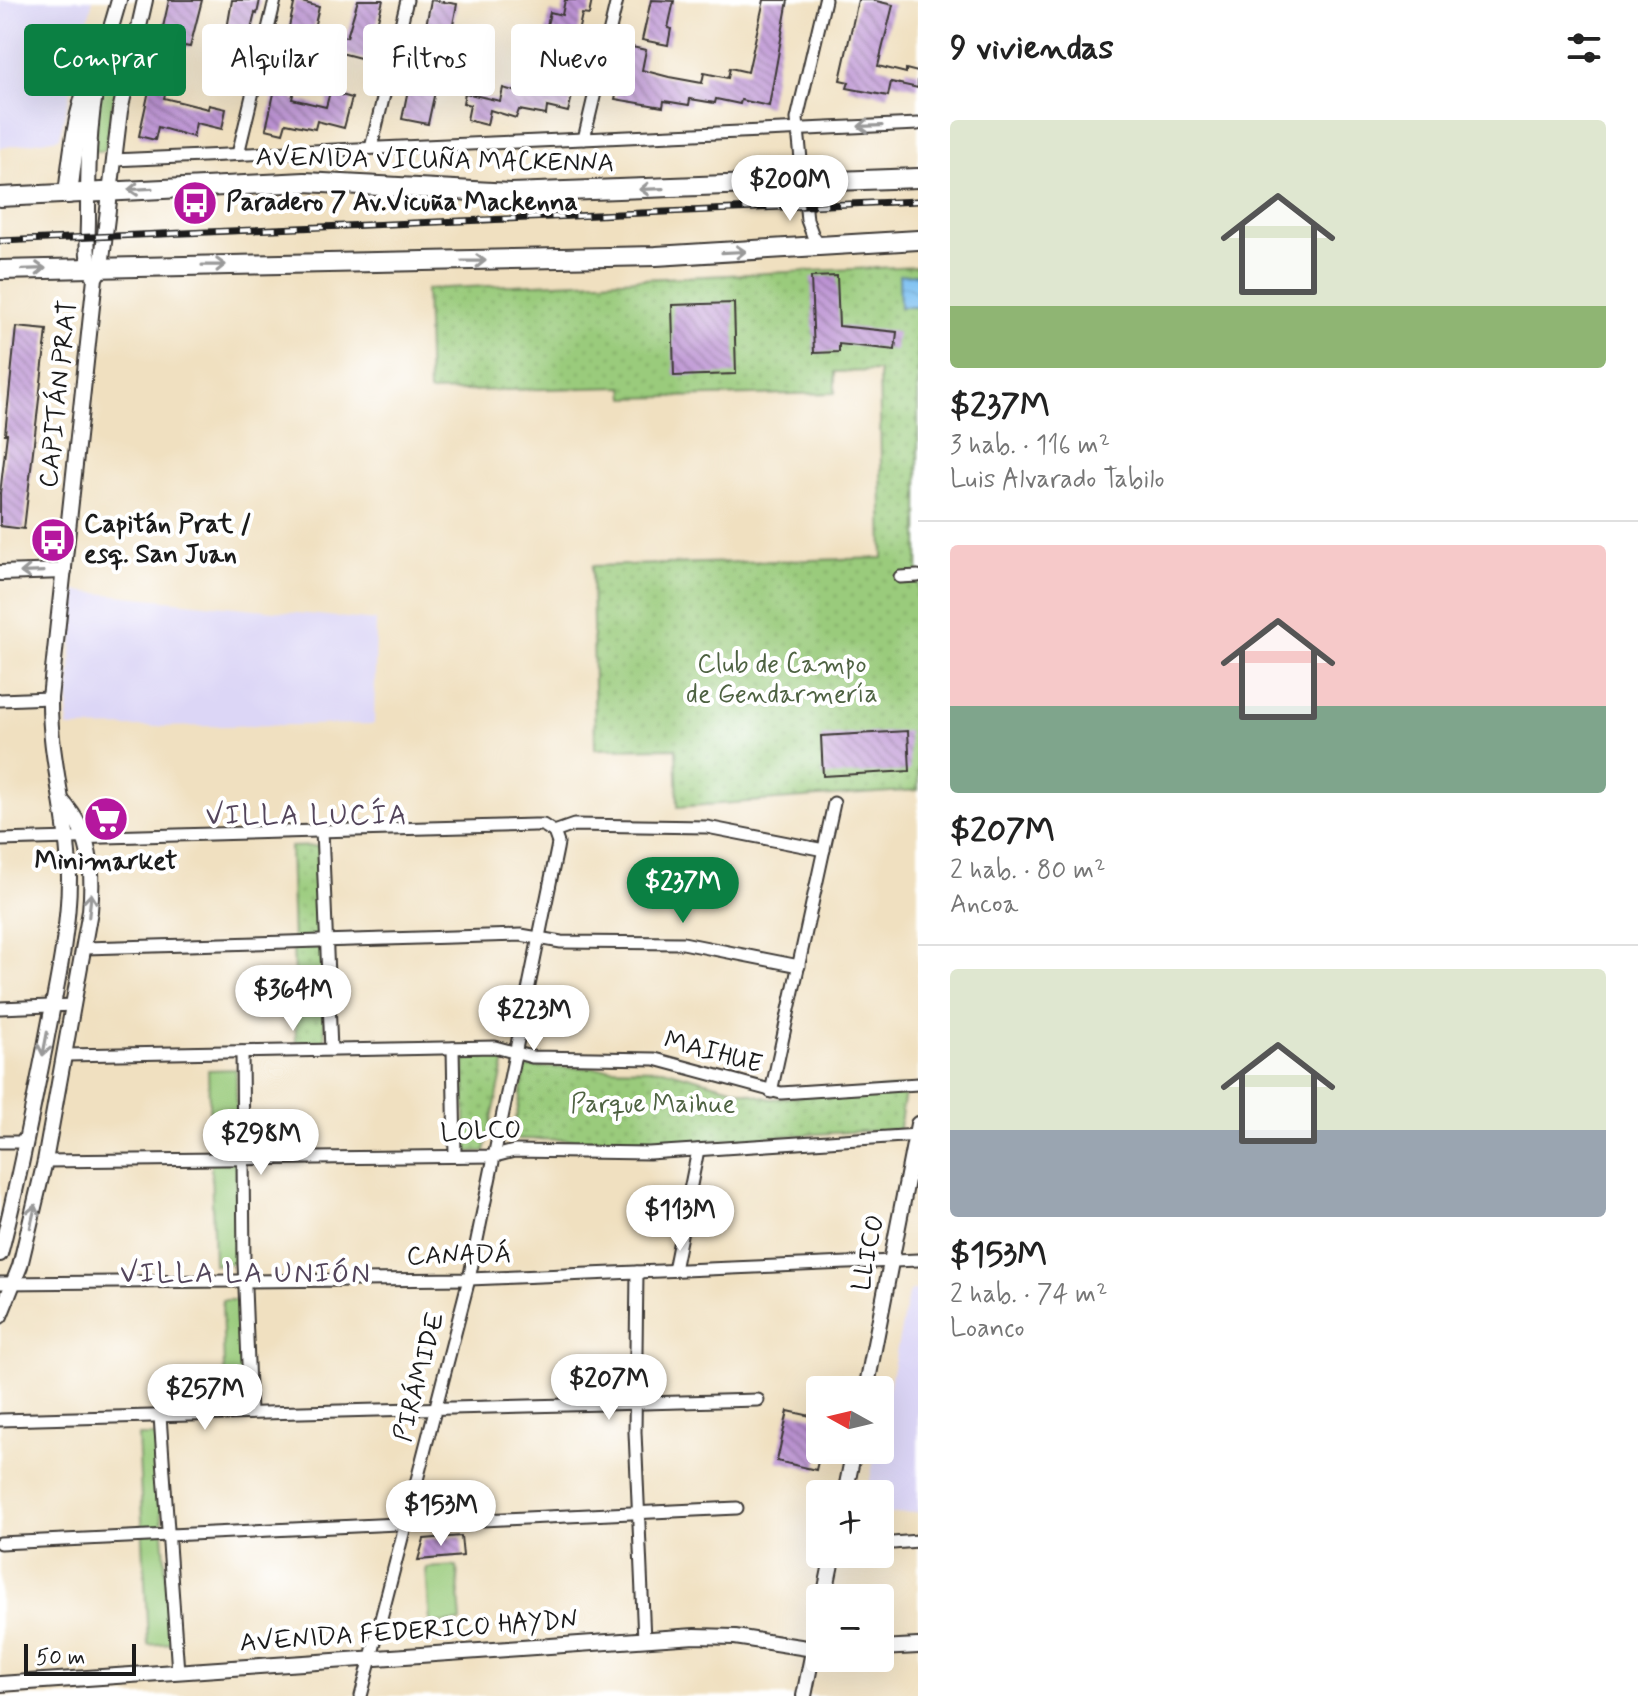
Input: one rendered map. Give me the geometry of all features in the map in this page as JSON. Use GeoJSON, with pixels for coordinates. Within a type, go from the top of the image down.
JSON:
{"type":"FeatureCollection","features":[{"type":"Feature","properties":{"kind":"main road"},"geometry":{"type":"LineString","coordinates":[[68,194],[85,96]]}},
{"type":"Feature","properties":{"kind":"main road","name":"AVENIDA VICUÑA MACKENNA"},"geometry":{"type":"LineString","coordinates":[[0,197],[331,182],[511,193],[918,178]]}},
{"type":"Feature","properties":{"kind":"main road"},"geometry":{"type":"LineString","coordinates":[[0,270],[95,271],[611,258],[918,240]]}},
{"type":"Feature","properties":{"kind":"street"},"geometry":{"type":"LineString","coordinates":[[112,24],[119,0]]}},
{"type":"Feature","properties":{"kind":"street"},"geometry":{"type":"LineString","coordinates":[[114,18],[140,24],[145,0]]}},
{"type":"Feature","properties":{"kind":"street"},"geometry":{"type":"LineString","coordinates":[[238,154],[275,0]]}},
{"type":"Feature","properties":{"kind":"street"},"geometry":{"type":"LineString","coordinates":[[371,148],[407,0]]}},
{"type":"Feature","properties":{"kind":"street"},"geometry":{"type":"LineString","coordinates":[[584,139],[617,0]]}},
{"type":"Feature","properties":{"kind":"street"},"geometry":{"type":"LineString","coordinates":[[821,247],[807,220],[797,129],[801,99],[825,0]]}},
{"type":"Feature","properties":{"kind":"street"},"geometry":{"type":"LineString","coordinates":[[95,96],[88,192],[95,271]]}},
{"type":"Feature","properties":{"kind":"street"},"geometry":{"type":"LineString","coordinates":[[95,271],[123,96]]}},
{"type":"Feature","properties":{"kind":"street"},"geometry":{"type":"LineString","coordinates":[[113,160],[918,124]]}},
{"type":"Feature","properties":{"kind":"street","name":"CAPITÁN PRAT"},"geometry":{"type":"LineString","coordinates":[[0,1254],[53,1006],[69,894],[62,801],[51,743],[50,698],[95,271]]}},
{"type":"Feature","properties":{"kind":"street"},"geometry":{"type":"LineString","coordinates":[[0,573],[64,571]]}},
{"type":"Feature","properties":{"kind":"street"},"geometry":{"type":"LineString","coordinates":[[900,577],[918,576]]}},
{"type":"Feature","properties":{"kind":"street"},"geometry":{"type":"LineString","coordinates":[[0,700],[50,698]]}},
{"type":"Feature","properties":{"kind":"street","name":"CAPITÁN PRAT"},"geometry":{"type":"LineString","coordinates":[[0,1316],[7,1283],[29,1234],[85,948],[92,877],[86,838],[73,813],[62,801]]}},
{"type":"Feature","properties":{"kind":"street"},"geometry":{"type":"LineString","coordinates":[[771,1092],[834,803]]}},
{"type":"Feature","properties":{"kind":"street"},"geometry":{"type":"LineString","coordinates":[[0,840],[534,825],[543,825],[554,832],[574,825],[707,827],[824,850]]}},
{"type":"Feature","properties":{"kind":"street"},"geometry":{"type":"LineString","coordinates":[[322,830],[331,1050]]}},
{"type":"Feature","properties":{"kind":"street","name":"PIRÁMIDE"},"geometry":{"type":"LineString","coordinates":[[361,1696],[469,1279],[558,843],[554,832]]}},
{"type":"Feature","properties":{"kind":"street"},"geometry":{"type":"LineString","coordinates":[[85,948],[521,935],[561,942],[683,943],[799,966]]}},
{"type":"Feature","properties":{"kind":"street"},"geometry":{"type":"LineString","coordinates":[[0,1008],[74,1005]]}},
{"type":"Feature","properties":{"kind":"street","name":"MAIHUE"},"geometry":{"type":"LineString","coordinates":[[66,1055],[497,1047],[532,1057],[655,1059],[771,1092],[918,1084]]}},
{"type":"Feature","properties":{"kind":"street"},"geometry":{"type":"LineString","coordinates":[[453,1048],[455,1156]]}},
{"type":"Feature","properties":{"kind":"street"},"geometry":{"type":"LineString","coordinates":[[242,1052],[250,1413]]}},
{"type":"Feature","properties":{"kind":"street","name":"LOLCO"},"geometry":{"type":"LineString","coordinates":[[45,1161],[495,1156],[514,1151],[649,1153],[917,1131]]}},
{"type":"Feature","properties":{"kind":"street","name":"LLICO"},"geometry":{"type":"LineString","coordinates":[[869,1376],[917,1131]]}},
{"type":"Feature","properties":{"kind":"street"},"geometry":{"type":"LineString","coordinates":[[0,1142],[26,1142]]}},
{"type":"Feature","properties":{"kind":"street"},"geometry":{"type":"LineString","coordinates":[[674,1270],[698,1150]]}},
{"type":"Feature","properties":{"kind":"street","name":"CANADÁ"},"geometry":{"type":"LineString","coordinates":[[7,1283],[469,1279],[918,1260]]}},
{"type":"Feature","properties":{"kind":"street"},"geometry":{"type":"LineString","coordinates":[[637,1272],[635,1404],[644,1640]]}},
{"type":"Feature","properties":{"kind":"street"},"geometry":{"type":"LineString","coordinates":[[0,1420],[758,1400]]}},
{"type":"Feature","properties":{"kind":"street"},"geometry":{"type":"LineString","coordinates":[[160,1416],[178,1672]]}},
{"type":"Feature","properties":{"kind":"street"},"geometry":{"type":"LineString","coordinates":[[0,1543],[737,1508]]}},
{"type":"Feature","properties":{"kind":"street"},"geometry":{"type":"LineString","coordinates":[[894,1543],[918,1541]]}},
{"type":"Feature","properties":{"kind":"street","name":"AVENIDA FEDERICO HAYDN"},"geometry":{"type":"LineString","coordinates":[[0,1684],[721,1636],[806,1649]]}},
{"type":"Feature","properties":{"kind":"street"},"geometry":{"type":"LineString","coordinates":[[894,1647],[918,1646]]}},
{"type":"Feature","properties":{"kind":"street"},"geometry":{"type":"LineString","coordinates":[[804,1696],[810,1672]]}},
{"type":"Feature","properties":{"kind":"shaded area"},"geometry":{"type":"Polygon","coordinates":[[[0,0],[93,0],[87,24],[24,24],[24,96],[69,96],[59,138],[0,148],[0,0]]]}},
{"type":"Feature","properties":{"kind":"shaded area"},"geometry":{"type":"Polygon","coordinates":[[[76,591],[376,621],[374,724],[67,728],[76,591]]]}},
{"type":"Feature","properties":{"kind":"shaded area"},"geometry":{"type":"Polygon","coordinates":[[[918,1290],[918,1512],[894,1514],[894,1480],[870,1480],[873,1464],[894,1464],[894,1376],[891,1376],[908,1294],[918,1290]]]}},
{"type":"Feature","properties":{"kind":"green space"},"geometry":{"type":"Polygon","coordinates":[[[115,96],[105,151],[95,151],[99,98],[115,96]]]}},
{"type":"Feature","properties":{"kind":"green space","name":"Club de Campo de Gendarmería"},"geometry":{"type":"Polygon","coordinates":[[[918,266],[918,790],[678,807],[676,748],[595,749],[592,566],[883,558],[879,371],[835,372],[835,393],[625,398],[624,387],[429,392],[426,289],[918,266]]]}},
{"type":"Feature","properties":{"kind":"green space"},"geometry":{"type":"Polygon","coordinates":[[[319,846],[325,1041],[296,1042],[290,847],[319,846]]]}},
{"type":"Feature","properties":{"kind":"green space","name":"Parque Maihue"},"geometry":{"type":"Polygon","coordinates":[[[465,1055],[506,1056],[485,1151],[465,1152],[465,1055]]]}},
{"type":"Feature","properties":{"kind":"green space","name":"Parque Maihue"},"geometry":{"type":"Polygon","coordinates":[[[526,1067],[663,1069],[771,1099],[906,1087],[899,1129],[699,1141],[512,1139],[526,1067]]]}},
{"type":"Feature","properties":{"kind":"green space"},"geometry":{"type":"Polygon","coordinates":[[[236,1069],[237,1263],[214,1265],[208,1070],[236,1069]]]}},
{"type":"Feature","properties":{"kind":"green space"},"geometry":{"type":"Polygon","coordinates":[[[222,1300],[242,1300],[245,1405],[225,1406],[222,1300]]]}},
{"type":"Feature","properties":{"kind":"green space"},"geometry":{"type":"Polygon","coordinates":[[[138,1436],[156,1436],[171,1643],[148,1645],[138,1436]]]}},
{"type":"Feature","properties":{"kind":"green space"},"geometry":{"type":"Polygon","coordinates":[[[457,1566],[461,1622],[430,1624],[426,1568],[457,1566]]]}},
{"type":"Feature","properties":{"kind":"water"},"geometry":{"type":"Polygon","coordinates":[[[918,274],[918,307],[900,307],[899,275],[918,274]]]}},
{"type":"Feature","properties":{"kind":"building"},"geometry":{"type":"Polygon","coordinates":[[[169,0],[202,0],[190,47],[186,46],[186,24],[164,24],[169,0]]]}},
{"type":"Feature","properties":{"kind":"building"},"geometry":{"type":"Polygon","coordinates":[[[232,0],[260,0],[252,24],[228,24],[232,0]]]}},
{"type":"Feature","properties":{"kind":"building"},"geometry":{"type":"Polygon","coordinates":[[[295,0],[319,7],[315,24],[290,24],[295,0]]]}},
{"type":"Feature","properties":{"kind":"building"},"geometry":{"type":"Polygon","coordinates":[[[358,0],[383,0],[377,24],[363,24],[363,59],[347,55],[347,37],[358,0]]]}},
{"type":"Feature","properties":{"kind":"building"},"geometry":{"type":"Polygon","coordinates":[[[431,0],[457,4],[453,24],[426,24],[431,0]]]}},
{"type":"Feature","properties":{"kind":"building"},"geometry":{"type":"Polygon","coordinates":[[[565,0],[592,0],[589,15],[582,14],[580,24],[547,24],[550,12],[562,15],[565,0]]]}},
{"type":"Feature","properties":{"kind":"building"},"geometry":{"type":"Polygon","coordinates":[[[651,0],[674,1],[668,45],[642,40],[651,0]]]}},
{"type":"Feature","properties":{"kind":"building"},"geometry":{"type":"Polygon","coordinates":[[[764,0],[788,0],[769,106],[741,100],[740,104],[716,99],[715,103],[690,99],[689,105],[664,101],[663,107],[615,99],[616,96],[635,96],[635,48],[646,50],[642,70],[669,77],[702,83],[704,73],[728,78],[730,68],[748,72],[764,0]]]}},
{"type":"Feature","properties":{"kind":"building"},"geometry":{"type":"Polygon","coordinates":[[[858,0],[893,5],[878,66],[906,73],[906,69],[918,72],[918,88],[891,82],[888,96],[847,88],[849,82],[840,80],[858,0]]]}},
{"type":"Feature","properties":{"kind":"building"},"geometry":{"type":"Polygon","coordinates":[[[503,88],[511,90],[511,96],[572,96],[568,112],[547,107],[546,115],[519,110],[516,118],[490,110],[487,125],[467,120],[470,105],[463,103],[464,96],[500,101],[503,88]]]}},
{"type":"Feature","properties":{"kind":"building"},"geometry":{"type":"Polygon","coordinates":[[[148,96],[164,96],[208,109],[209,105],[226,109],[222,129],[196,123],[193,137],[158,127],[155,140],[139,136],[148,96]]]}},
{"type":"Feature","properties":{"kind":"building"},"geometry":{"type":"Polygon","coordinates":[[[273,96],[293,96],[292,99],[326,107],[329,96],[352,98],[344,128],[317,121],[315,129],[286,123],[283,133],[266,129],[273,96]]]}},
{"type":"Feature","properties":{"kind":"building"},"geometry":{"type":"Polygon","coordinates":[[[407,96],[434,96],[428,124],[402,119],[407,96]]]}},
{"type":"Feature","properties":{"kind":"building"},"geometry":{"type":"Polygon","coordinates":[[[837,276],[839,326],[897,332],[895,350],[839,344],[839,352],[814,353],[811,277],[837,276]]]}},
{"type":"Feature","properties":{"kind":"building"},"geometry":{"type":"Polygon","coordinates":[[[734,303],[736,374],[674,376],[672,305],[734,303]]]}},
{"type":"Feature","properties":{"kind":"building"},"geometry":{"type":"Polygon","coordinates":[[[16,327],[47,330],[24,529],[0,526],[0,494],[16,327]]]}},
{"type":"Feature","properties":{"kind":"building"},"geometry":{"type":"Polygon","coordinates":[[[908,731],[910,771],[823,776],[821,736],[908,731]]]}},
{"type":"Feature","properties":{"kind":"building"},"geometry":{"type":"Polygon","coordinates":[[[788,1411],[806,1415],[806,1464],[817,1464],[816,1470],[777,1461],[788,1411]]]}},
{"type":"Feature","properties":{"kind":"building"},"geometry":{"type":"Polygon","coordinates":[[[461,1536],[463,1556],[418,1560],[424,1539],[461,1536]]]}},
{"type":"Feature","properties":{"kind":"railway"},"geometry":{"type":"LineString","coordinates":[[0,241],[918,201]]}},
{"type":"Feature","properties":{"kind":"place","name":"Paradero 7 Av.Vicuña Mackenna"},"geometry":{"type":"Point","coordinates":[195,203]}},
{"type":"Feature","properties":{"kind":"place","name":"Capitán Prat / esq. San Juan"},"geometry":{"type":"Point","coordinates":[53,540]}},
{"type":"Feature","properties":{"kind":"place","name":"Minimarket"},"geometry":{"type":"Point","coordinates":[106,819]}},
{"type":"Feature","properties":{"kind":"district","name":"VILLA LUCÍA"},"geometry":{"type":"Point","coordinates":[307,816]}},
{"type":"Feature","properties":{"kind":"district","name":"VILLA LA UNIÓN"},"geometry":{"type":"Point","coordinates":[246,1274]}}]}
